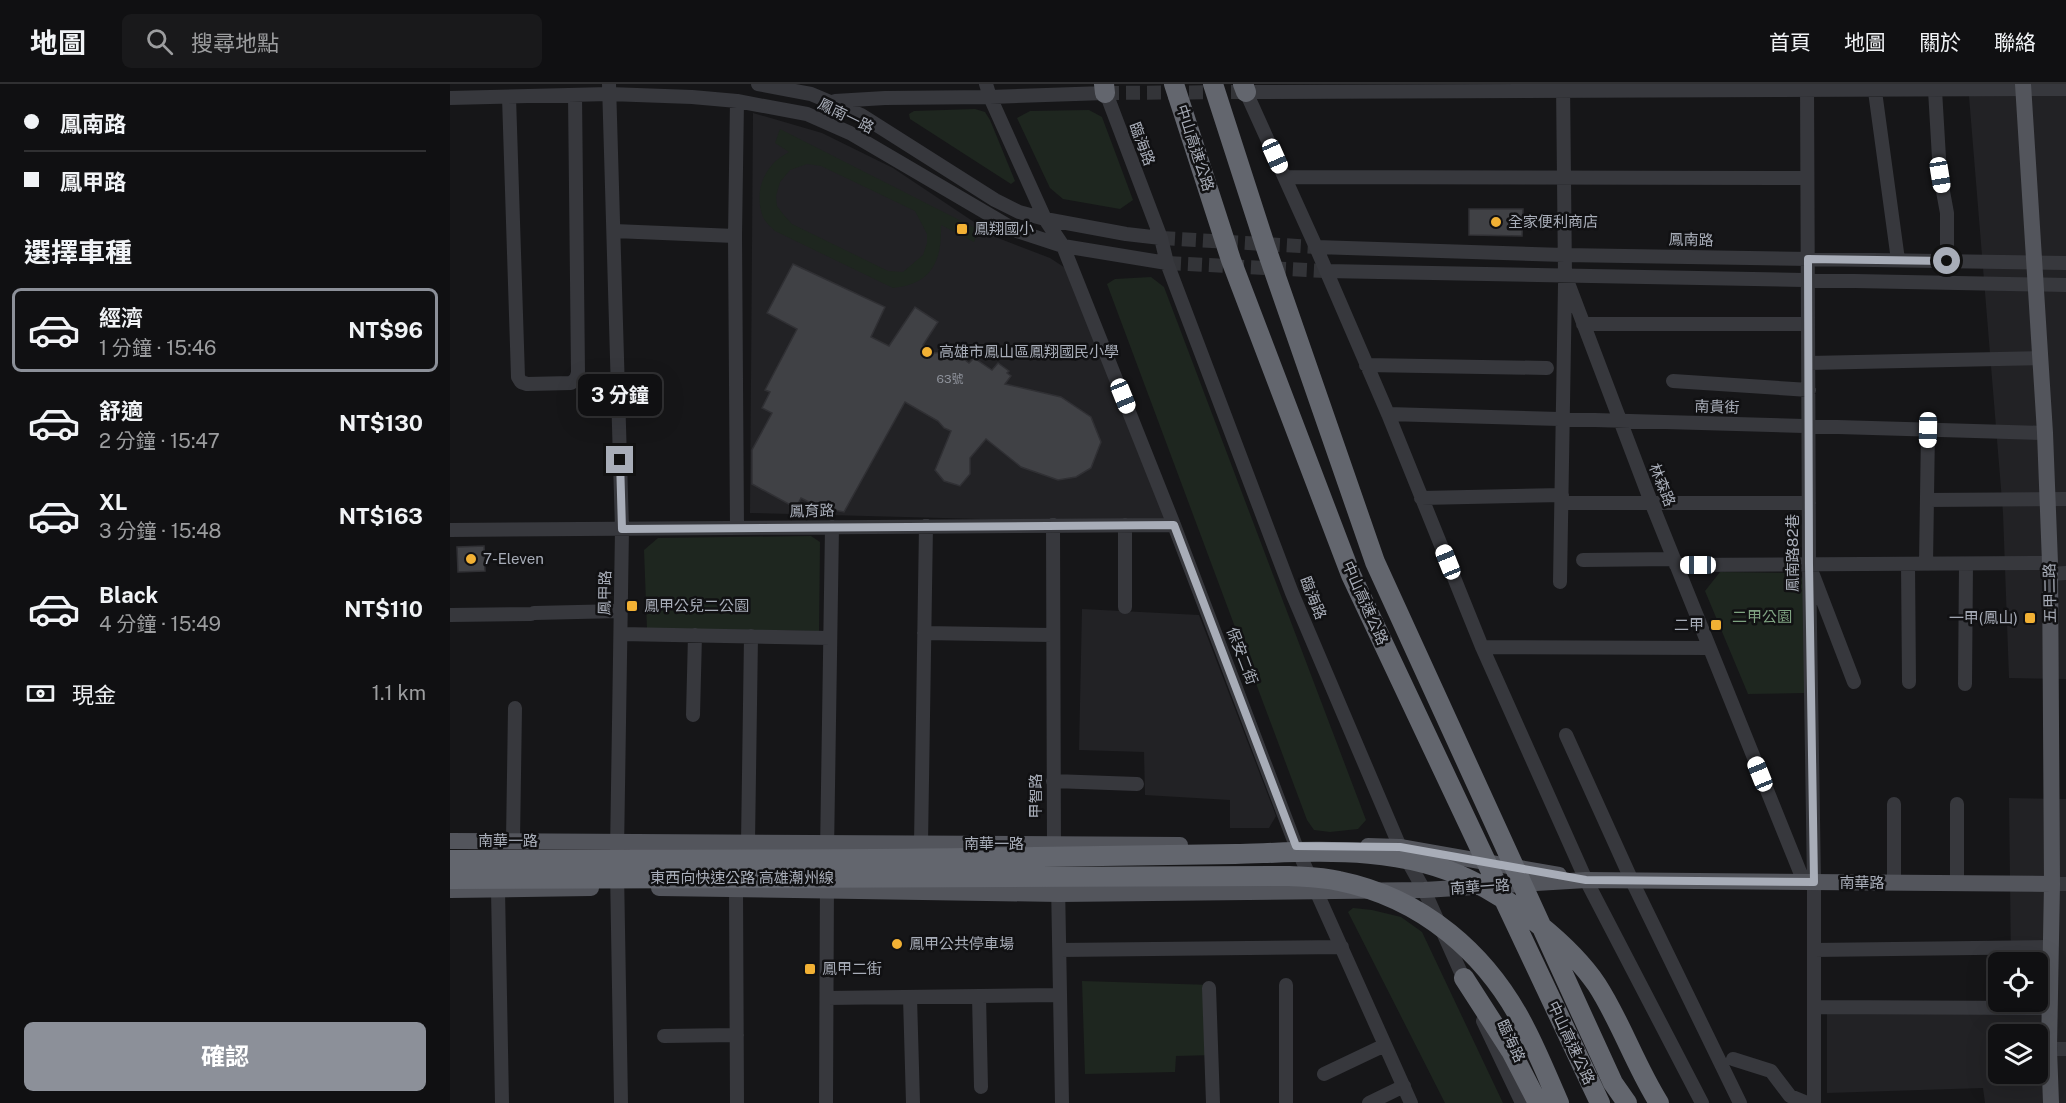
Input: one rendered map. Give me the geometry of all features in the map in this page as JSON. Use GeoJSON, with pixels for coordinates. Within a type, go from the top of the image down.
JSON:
{"type":"FeatureCollection","features":[{"type":"Feature","properties":{"kind":"highway","name":"中山高速公路"},"geometry":{"type":"LineString","coordinates":[[1174,84],[1232,260],[1351,575],[1600,1103]]}},
{"type":"Feature","properties":{"kind":"highway","name":"中山高速公路"},"geometry":{"type":"LineString","coordinates":[[1213,84],[1265,245],[1375,562],[1613,1083],[1627,1103]]}},
{"type":"Feature","properties":{"kind":"highway","name":"東西向快速公路 高雄潮州線"},"geometry":{"type":"LineString","coordinates":[[450,860],[1031,858],[1316,852],[1378,853],[1428,862],[1456,873],[1488,890],[1531,919],[1569,951],[1598,987],[1659,1103]]}},
{"type":"Feature","properties":{"kind":"highway","name":"東西向快速公路 高雄潮州線"},"geometry":{"type":"LineString","coordinates":[[450,879],[1289,876],[1338,880],[1381,893],[1423,914],[1448,931],[1480,962],[1502,989],[1525,1027],[1559,1103]]}},
{"type":"Feature","properties":{"kind":"highway"},"geometry":{"type":"LineString","coordinates":[[1464,978],[1511,1051],[1538,1103]]}},
{"type":"Feature","properties":{"kind":"main road","name":"五甲二路"},"geometry":{"type":"LineString","coordinates":[[2023,87],[2045,433],[2047,500],[2055,570],[2059,884],[2051,947],[2049,1049],[2051,1103]]}},
{"type":"Feature","properties":{"kind":"main road","name":"南華一路"},"geometry":{"type":"LineString","coordinates":[[450,841],[1400,847],[1586,880]]}},
{"type":"Feature","properties":{"kind":"main road","name":"南華一路"},"geometry":{"type":"LineString","coordinates":[[450,890],[616,887],[1059,894],[1424,890],[1586,880]]}},
{"type":"Feature","properties":{"kind":"main road","name":"南華路"},"geometry":{"type":"LineString","coordinates":[[1586,880],[2059,884]]}},
{"type":"Feature","properties":{"kind":"street","name":"鳳南一路"},"geometry":{"type":"LineString","coordinates":[[759,84],[811,94],[861,115],[995,200],[1019,212],[1126,234],[1161,238]]}},
{"type":"Feature","properties":{"kind":"street"},"geometry":{"type":"LineString","coordinates":[[1702,1103],[1586,880],[1482,647],[1388,414],[1246,87],[1874,87],[1935,90],[2023,87],[2066,89]]}},
{"type":"Feature","properties":{"kind":"street","name":"林森路"},"geometry":{"type":"LineString","coordinates":[[1563,87],[1565,276],[1619,421],[1709,648],[1809,882]]}},
{"type":"Feature","properties":{"kind":"street","name":"鳳南路82巷"},"geometry":{"type":"LineString","coordinates":[[1807,87],[1809,882],[1814,950],[1814,1103]]}},
{"type":"Feature","properties":{"kind":"street"},"geometry":{"type":"LineString","coordinates":[[1874,87],[1898,260]]}},
{"type":"Feature","properties":{"kind":"street"},"geometry":{"type":"LineString","coordinates":[[828,122],[832,102],[988,91],[1099,88]]}},
{"type":"Feature","properties":{"kind":"street","name":"臨海路"},"geometry":{"type":"LineString","coordinates":[[1099,88],[1161,238],[1167,263],[1292,593],[1400,847],[1424,890],[1522,1103]]}},
{"type":"Feature","properties":{"kind":"street","name":"鳳南一路"},"geometry":{"type":"LineString","coordinates":[[450,98],[575,95],[609,89],[737,101],[807,114],[850,133],[1009,227],[1063,246],[1167,263]]}},
{"type":"Feature","properties":{"kind":"street","name":"鳳甲路"},"geometry":{"type":"LineString","coordinates":[[609,89],[622,529],[616,887],[621,1103]]}},
{"type":"Feature","properties":{"kind":"street"},"geometry":{"type":"LineString","coordinates":[[1935,90],[1940,175],[1947,213],[1947,261]]}},
{"type":"Feature","properties":{"kind":"street","name":"保安二街"},"geometry":{"type":"LineString","coordinates":[[988,91],[1045,219],[1063,246],[1174,525],[1296,846],[1411,1103]]}},
{"type":"Feature","properties":{"kind":"street"},"geometry":{"type":"LineString","coordinates":[[509,97],[518,377],[521,382],[527,384],[571,383],[576,379],[578,373],[575,95]]}},
{"type":"Feature","properties":{"kind":"street"},"geometry":{"type":"LineString","coordinates":[[737,101],[735,236],[737,528]]}},
{"type":"Feature","properties":{"kind":"street"},"geometry":{"type":"LineString","coordinates":[[1285,177],[1807,178]]}},
{"type":"Feature","properties":{"kind":"street"},"geometry":{"type":"LineString","coordinates":[[614,231],[735,236]]}},
{"type":"Feature","properties":{"kind":"street","name":"鳳南路"},"geometry":{"type":"LineString","coordinates":[[1316,248],[1564,255],[2066,263]]}},
{"type":"Feature","properties":{"kind":"street"},"geometry":{"type":"LineString","coordinates":[[1326,271],[2066,285]]}},
{"type":"Feature","properties":{"kind":"street"},"geometry":{"type":"LineString","coordinates":[[1560,582],[1565,276]]}},
{"type":"Feature","properties":{"kind":"street"},"geometry":{"type":"LineString","coordinates":[[1583,324],[1809,324]]}},
{"type":"Feature","properties":{"kind":"street"},"geometry":{"type":"LineString","coordinates":[[1809,363],[2040,358]]}},
{"type":"Feature","properties":{"kind":"street"},"geometry":{"type":"LineString","coordinates":[[1366,365],[1547,369]]}},
{"type":"Feature","properties":{"kind":"street"},"geometry":{"type":"LineString","coordinates":[[1673,381],[1809,390]]}},
{"type":"Feature","properties":{"kind":"street","name":"南貴街"},"geometry":{"type":"LineString","coordinates":[[1388,414],[2045,433]]}},
{"type":"Feature","properties":{"kind":"street"},"geometry":{"type":"LineString","coordinates":[[1926,564],[1928,430]]}},
{"type":"Feature","properties":{"kind":"street"},"geometry":{"type":"LineString","coordinates":[[1421,498],[1809,503]]}},
{"type":"Feature","properties":{"kind":"street"},"geometry":{"type":"LineString","coordinates":[[1927,500],[2066,499]]}},
{"type":"Feature","properties":{"kind":"street","name":"甲智路"},"geometry":{"type":"LineString","coordinates":[[1053,525],[1053,845],[1059,894],[1062,1103]]}},
{"type":"Feature","properties":{"kind":"street"},"geometry":{"type":"LineString","coordinates":[[1125,525],[1125,607]]}},
{"type":"Feature","properties":{"kind":"street","name":"鳳育路"},"geometry":{"type":"LineString","coordinates":[[450,530],[1174,525]]}},
{"type":"Feature","properties":{"kind":"street"},"geometry":{"type":"LineString","coordinates":[[921,844],[926,526]]}},
{"type":"Feature","properties":{"kind":"street"},"geometry":{"type":"LineString","coordinates":[[826,1103],[826,844],[832,527]]}},
{"type":"Feature","properties":{"kind":"street"},"geometry":{"type":"LineString","coordinates":[[1583,560],[1966,564],[2055,570]]}},
{"type":"Feature","properties":{"kind":"street"},"geometry":{"type":"LineString","coordinates":[[1809,564],[1854,682]]}},
{"type":"Feature","properties":{"kind":"street"},"geometry":{"type":"LineString","coordinates":[[1908,564],[1909,682]]}},
{"type":"Feature","properties":{"kind":"street"},"geometry":{"type":"LineString","coordinates":[[1965,684],[1966,564]]}},
{"type":"Feature","properties":{"kind":"street"},"geometry":{"type":"LineString","coordinates":[[450,615],[621,611]]}},
{"type":"Feature","properties":{"kind":"street"},"geometry":{"type":"LineString","coordinates":[[924,633],[1053,634]]}},
{"type":"Feature","properties":{"kind":"street"},"geometry":{"type":"LineString","coordinates":[[621,634],[830,638]]}},
{"type":"Feature","properties":{"kind":"street"},"geometry":{"type":"LineString","coordinates":[[693,715],[695,635]]}},
{"type":"Feature","properties":{"kind":"street"},"geometry":{"type":"LineString","coordinates":[[748,843],[751,636]]}},
{"type":"Feature","properties":{"kind":"street"},"geometry":{"type":"LineString","coordinates":[[1482,647],[1709,648]]}},
{"type":"Feature","properties":{"kind":"street"},"geometry":{"type":"LineString","coordinates":[[513,841],[515,708]]}},
{"type":"Feature","properties":{"kind":"street"},"geometry":{"type":"LineString","coordinates":[[1566,735],[1632,881],[1740,1103]]}},
{"type":"Feature","properties":{"kind":"street"},"geometry":{"type":"LineString","coordinates":[[1053,781],[1137,784]]}},
{"type":"Feature","properties":{"kind":"street"},"geometry":{"type":"LineString","coordinates":[[1894,804],[1894,883]]}},
{"type":"Feature","properties":{"kind":"street"},"geometry":{"type":"LineString","coordinates":[[1957,804],[1957,883]]}},
{"type":"Feature","properties":{"kind":"street"},"geometry":{"type":"LineString","coordinates":[[736,889],[737,1103]]}},
{"type":"Feature","properties":{"kind":"street"},"geometry":{"type":"LineString","coordinates":[[498,890],[502,1103]]}},
{"type":"Feature","properties":{"kind":"street"},"geometry":{"type":"LineString","coordinates":[[1060,950],[1342,947]]}},
{"type":"Feature","properties":{"kind":"street"},"geometry":{"type":"LineString","coordinates":[[1814,950],[2051,947]]}},
{"type":"Feature","properties":{"kind":"street"},"geometry":{"type":"LineString","coordinates":[[1286,986],[1286,1103]]}},
{"type":"Feature","properties":{"kind":"street"},"geometry":{"type":"LineString","coordinates":[[1209,988],[1213,1103]]}},
{"type":"Feature","properties":{"kind":"street"},"geometry":{"type":"LineString","coordinates":[[826,998],[1060,995]]}},
{"type":"Feature","properties":{"kind":"street"},"geometry":{"type":"LineString","coordinates":[[979,996],[981,1087]]}},
{"type":"Feature","properties":{"kind":"street"},"geometry":{"type":"LineString","coordinates":[[910,997],[913,1103]]}},
{"type":"Feature","properties":{"kind":"street"},"geometry":{"type":"LineString","coordinates":[[1814,1007],[2050,1008]]}},
{"type":"Feature","properties":{"kind":"street"},"geometry":{"type":"LineString","coordinates":[[664,1036],[737,1035]]}},
{"type":"Feature","properties":{"kind":"street"},"geometry":{"type":"LineString","coordinates":[[1324,1074],[1385,1045]]}},
{"type":"Feature","properties":{"kind":"street"},"geometry":{"type":"LineString","coordinates":[[2049,1049],[2066,1049]]}},
{"type":"Feature","properties":{"kind":"street"},"geometry":{"type":"LineString","coordinates":[[1732,1059],[1771,1071],[1791,1099],[1807,1103]]}},
{"type":"Feature","properties":{"kind":"street"},"geometry":{"type":"LineString","coordinates":[[1369,1103],[1404,1086]]}},
{"type":"Feature","properties":{"kind":"shaded area"},"geometry":{"type":"Polygon","coordinates":[[[1968,84],[2066,84],[2066,679],[2009,678],[2003,513],[1968,84]]]}},
{"type":"Feature","properties":{"kind":"shaded area","name":"高雄市鳳山區鳳翔國民小學"},"geometry":{"type":"Polygon","coordinates":[[[753,113],[822,133],[893,168],[998,238],[1050,258],[1073,273],[1170,524],[750,513],[753,113]]]}},
{"type":"Feature","properties":{"kind":"shaded area"},"geometry":{"type":"Polygon","coordinates":[[[1082,609],[1199,615],[1276,816],[1269,828],[1230,828],[1230,800],[1145,795],[1144,752],[1079,750],[1082,609]]]}},
{"type":"Feature","properties":{"kind":"shaded area"},"geometry":{"type":"Polygon","coordinates":[[[2009,798],[2066,799],[2066,1103],[1985,1103],[1983,1088],[1827,1093],[1827,1001],[1988,1002],[1988,1012],[2048,1012],[2048,952],[2011,952],[2009,798]]]}},
{"type":"Feature","properties":{"kind":"green space"},"geometry":{"type":"Polygon","coordinates":[[[975,109],[985,112],[990,120],[1015,181],[1011,184],[910,119],[909,114],[914,111],[975,109]]]}},
{"type":"Feature","properties":{"kind":"green space"},"geometry":{"type":"Polygon","coordinates":[[[1089,110],[1102,117],[1133,200],[1120,209],[1063,199],[1050,188],[1017,118],[1030,111],[1089,110]]]}},
{"type":"Feature","properties":{"kind":"green space"},"geometry":{"type":"Polygon","coordinates":[[[780,129],[979,230],[974,242],[941,225],[937,260],[926,276],[906,286],[893,288],[775,231],[763,217],[759,197],[763,179],[773,163],[789,152],[775,143],[780,129]],[[807,164],[790,170],[780,182],[776,196],[777,206],[792,224],[888,271],[903,272],[923,255],[927,234],[915,211],[821,166],[807,164]]]}},
{"type":"Feature","properties":{"kind":"green space"},"geometry":{"type":"Polygon","coordinates":[[[1151,277],[1164,287],[1366,820],[1358,829],[1330,832],[1314,830],[1307,820],[1107,284],[1115,279],[1151,277]]]}},
{"type":"Feature","properties":{"kind":"green space"},"geometry":{"type":"Polygon","coordinates":[[[811,536],[820,542],[819,631],[647,629],[644,550],[658,538],[811,536]]]}},
{"type":"Feature","properties":{"kind":"green space","name":"二甲公園"},"geometry":{"type":"Polygon","coordinates":[[[1720,572],[1790,573],[1803,578],[1805,693],[1748,694],[1705,591],[1720,572]]]}},
{"type":"Feature","properties":{"kind":"green space"},"geometry":{"type":"Polygon","coordinates":[[[1353,908],[1401,917],[1422,932],[1503,1103],[1445,1103],[1348,912],[1353,908]]]}},
{"type":"Feature","properties":{"kind":"green space"},"geometry":{"type":"Polygon","coordinates":[[[1082,981],[1213,985],[1216,1055],[1176,1056],[1175,1072],[1085,1074],[1082,981]]]}},
{"type":"Feature","properties":{"kind":"building","name":"全家便利商店"},"geometry":{"type":"Polygon","coordinates":[[[1469,209],[1523,209],[1522,236],[1469,235],[1469,209]]]}},
{"type":"Feature","properties":{"kind":"building"},"geometry":{"type":"Polygon","coordinates":[[[793,264],[885,307],[871,337],[889,346],[915,307],[938,322],[923,345],[935,353],[952,350],[969,363],[974,358],[992,370],[998,363],[1009,371],[1007,373],[1011,376],[1005,384],[1061,397],[1091,417],[1101,442],[1091,468],[1076,477],[1058,480],[1021,467],[986,439],[970,458],[970,474],[960,486],[944,481],[935,470],[951,431],[905,402],[844,512],[819,507],[801,498],[796,508],[752,484],[752,450],[772,413],[762,408],[770,392],[765,390],[797,329],[767,313],[793,264]]]}},
{"type":"Feature","properties":{"kind":"building","name":"7-Eleven"},"geometry":{"type":"Polygon","coordinates":[[[484,546],[485,571],[458,572],[457,547],[484,546]]]}},
{"type":"Feature","properties":{"kind":"tunnel"},"geometry":{"type":"LineString","coordinates":[[1105,93],[1246,92]]}},
{"type":"Feature","properties":{"kind":"tunnel"},"geometry":{"type":"LineString","coordinates":[[1161,238],[1316,247]]}},
{"type":"Feature","properties":{"kind":"tunnel"},"geometry":{"type":"LineString","coordinates":[[1167,263],[1326,271]]}},
{"type":"Feature","properties":{"kind":"place","name":"全家便利商店"},"geometry":{"type":"Point","coordinates":[1496,222]}},
{"type":"Feature","properties":{"kind":"place","name":"鳳翔國小"},"geometry":{"type":"Point","coordinates":[962,229]}},
{"type":"Feature","properties":{"kind":"place","name":"高雄市鳳山區鳳翔國民小學"},"geometry":{"type":"Point","coordinates":[927,352]}},
{"type":"Feature","properties":{"kind":"place","name":"7-Eleven"},"geometry":{"type":"Point","coordinates":[471,559]}},
{"type":"Feature","properties":{"kind":"place","name":"鳳甲公兒二公園"},"geometry":{"type":"Point","coordinates":[632,606]}},
{"type":"Feature","properties":{"kind":"place","name":"一甲(鳳山)"},"geometry":{"type":"Point","coordinates":[2030,618]}},
{"type":"Feature","properties":{"kind":"place","name":"二甲"},"geometry":{"type":"Point","coordinates":[1716,625]}},
{"type":"Feature","properties":{"kind":"place","name":"鳳甲公共停車場"},"geometry":{"type":"Point","coordinates":[897,944]}},
{"type":"Feature","properties":{"kind":"place","name":"鳳甲二街"},"geometry":{"type":"Point","coordinates":[810,969]}},
{"type":"Feature","properties":{"kind":"route"},"geometry":{"type":"LineString","coordinates":[[620,460],[622,529],[1174,525],[1296,846],[1400,847],[1586,880],[1814,882],[1809,564],[1808,259],[1947,261]]}}]}
